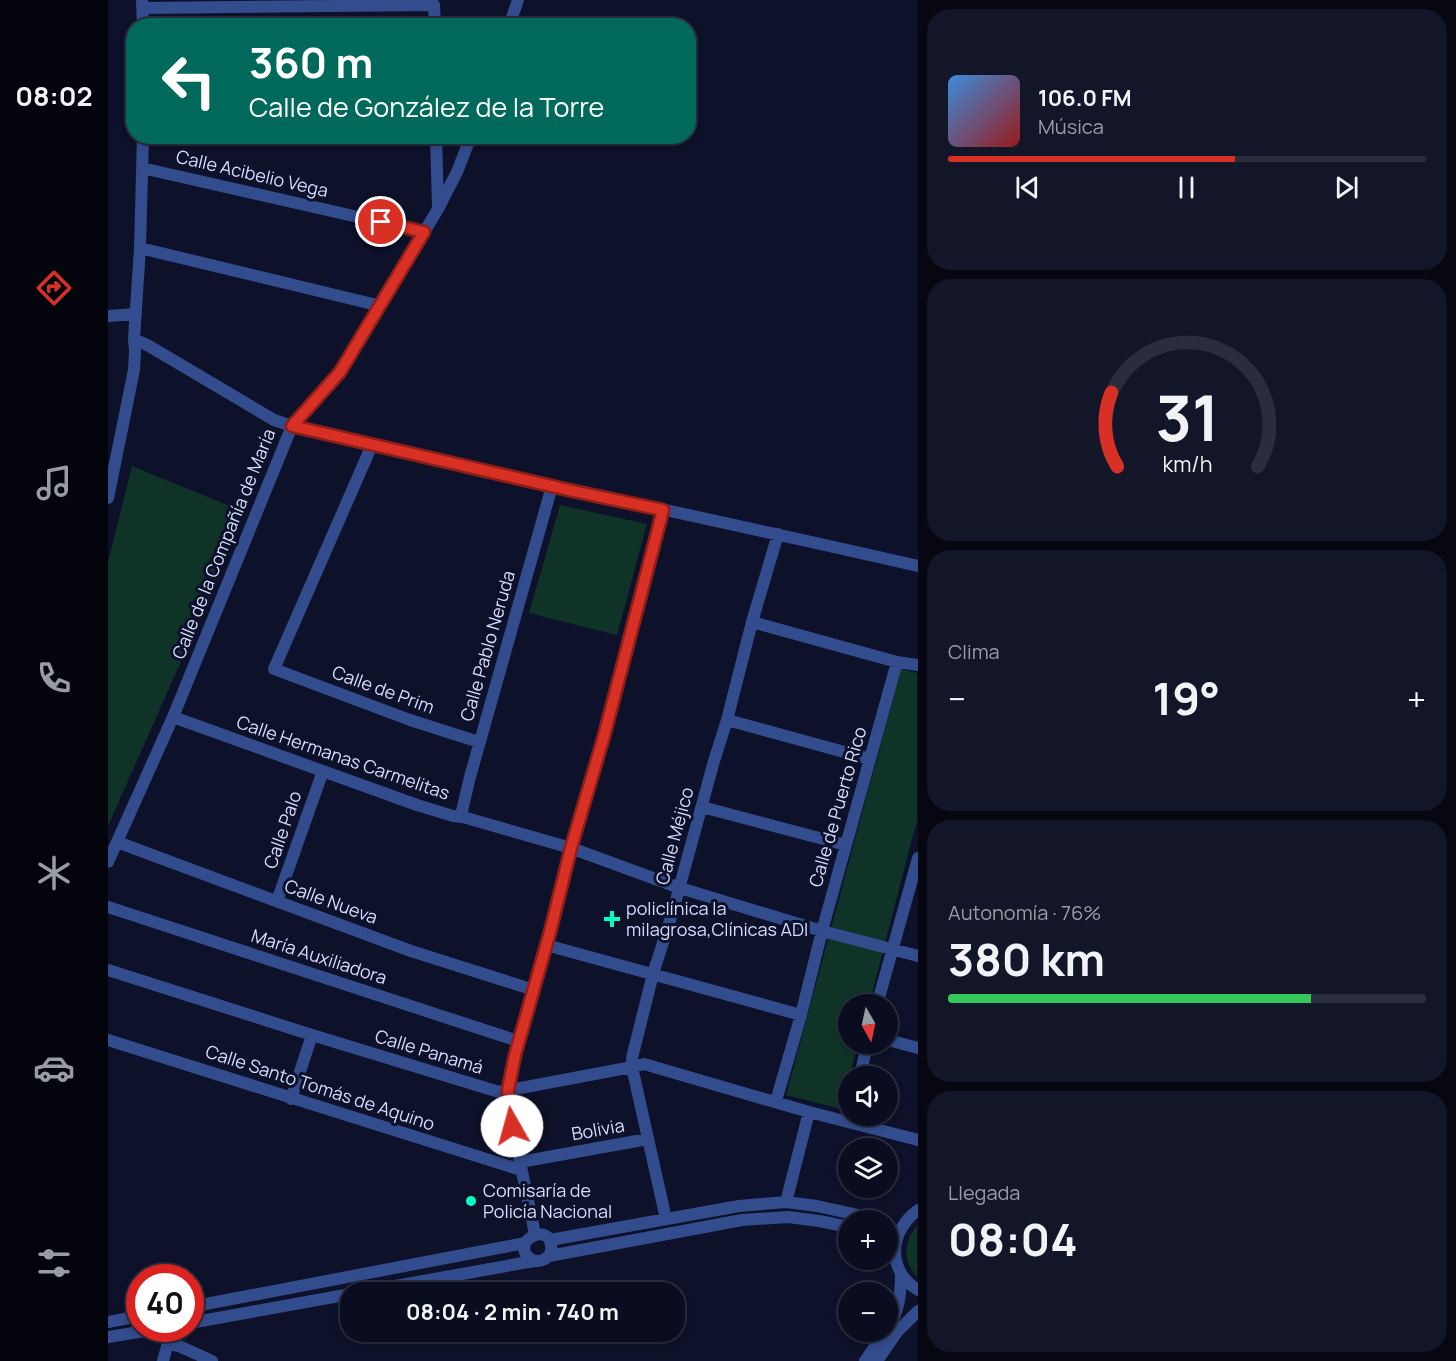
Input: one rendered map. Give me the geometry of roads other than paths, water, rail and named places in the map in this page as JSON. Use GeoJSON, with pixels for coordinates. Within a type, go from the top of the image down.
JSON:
{"type":"FeatureCollection","features":[{"type":"Feature","properties":{"kind":"street"},"geometry":{"type":"LineString","coordinates":[[512,18],[518,0]]}},
{"type":"Feature","properties":{"kind":"street"},"geometry":{"type":"LineString","coordinates":[[142,4],[409,2],[434,5],[435,18]]}},
{"type":"Feature","properties":{"kind":"street"},"geometry":{"type":"LineString","coordinates":[[108,498],[114,439],[134,370],[143,144]]}},
{"type":"Feature","properties":{"kind":"street"},"geometry":{"type":"LineString","coordinates":[[436,144],[438,209]]}},
{"type":"Feature","properties":{"kind":"street","name":"Calle de la Compañía de María"},"geometry":{"type":"LineString","coordinates":[[108,862],[173,717],[292,426],[340,372],[438,209],[460,166],[468,144]]}},
{"type":"Feature","properties":{"kind":"street"},"geometry":{"type":"LineString","coordinates":[[437,164],[449,168],[460,166]]}},
{"type":"Feature","properties":{"kind":"street","name":"Calle Acibelio Vega"},"geometry":{"type":"LineString","coordinates":[[142,168],[424,232]]}},
{"type":"Feature","properties":{"kind":"street"},"geometry":{"type":"LineString","coordinates":[[140,248],[381,306]]}},
{"type":"Feature","properties":{"kind":"street"},"geometry":{"type":"LineString","coordinates":[[108,316],[136,314]]}},
{"type":"Feature","properties":{"kind":"street"},"geometry":{"type":"LineString","coordinates":[[134,339],[274,420],[292,426],[552,486],[918,566]]}},
{"type":"Feature","properties":{"kind":"street","name":"Calle de Prim"},"geometry":{"type":"LineString","coordinates":[[372,445],[274,669],[410,720],[480,742]]}},
{"type":"Feature","properties":{"kind":"street","name":"Calle Pablo Neruda"},"geometry":{"type":"LineString","coordinates":[[463,817],[462,811],[480,742],[552,486]]}},
{"type":"Feature","properties":{"kind":"street"},"geometry":{"type":"LineString","coordinates":[[535,1234],[509,1108],[508,1090],[511,1070],[604,736],[663,510]]}},
{"type":"Feature","properties":{"kind":"street","name":"Calle Méjico"},"geometry":{"type":"LineString","coordinates":[[666,1219],[632,1067],[632,1058],[653,974],[680,888],[778,534]]}},
{"type":"Feature","properties":{"kind":"street"},"geometry":{"type":"LineString","coordinates":[[752,622],[897,662],[918,665]]}},
{"type":"Feature","properties":{"kind":"street","name":"Calle de Puerto Rico"},"geometry":{"type":"LineString","coordinates":[[776,1101],[897,662]]}},
{"type":"Feature","properties":{"kind":"street","name":"Calle Hermanas Carmelitas"},"geometry":{"type":"LineString","coordinates":[[173,717],[417,805],[571,848],[680,888],[822,931],[918,956]]}},
{"type":"Feature","properties":{"kind":"street"},"geometry":{"type":"LineString","coordinates":[[727,720],[870,759]]}},
{"type":"Feature","properties":{"kind":"street","name":"Calle Palo"},"geometry":{"type":"LineString","coordinates":[[277,901],[323,771]]}},
{"type":"Feature","properties":{"kind":"street"},"geometry":{"type":"LineString","coordinates":[[702,807],[846,845]]}},
{"type":"Feature","properties":{"kind":"street","name":"Calle Nueva"},"geometry":{"type":"LineString","coordinates":[[117,842],[411,951],[534,990]]}},
{"type":"Feature","properties":{"kind":"street"},"geometry":{"type":"LineString","coordinates":[[880,994],[917,863]]}},
{"type":"Feature","properties":{"kind":"street","name":"María Auxiliadora"},"geometry":{"type":"LineString","coordinates":[[108,907],[518,1041]]}},
{"type":"Feature","properties":{"kind":"street"},"geometry":{"type":"LineString","coordinates":[[546,945],[801,1016]]}},
{"type":"Feature","properties":{"kind":"street","name":"Calle Panamá"},"geometry":{"type":"LineString","coordinates":[[108,970],[499,1092],[644,1064],[809,1112],[838,1117]]}},
{"type":"Feature","properties":{"kind":"street"},"geometry":{"type":"LineString","coordinates":[[291,1099],[312,1035]]}},
{"type":"Feature","properties":{"kind":"street","name":"Calle Santo Tomás de Aquino"},"geometry":{"type":"LineString","coordinates":[[108,1040],[291,1099],[520,1166]]}},
{"type":"Feature","properties":{"kind":"street"},"geometry":{"type":"LineString","coordinates":[[898,1043],[918,1048]]}},
{"type":"Feature","properties":{"kind":"street"},"geometry":{"type":"LineString","coordinates":[[786,1202],[809,1112]]}},
{"type":"Feature","properties":{"kind":"street","name":"Calle Panamá"},"geometry":{"type":"LineString","coordinates":[[873,1126],[918,1140]]}},
{"type":"Feature","properties":{"kind":"street","name":"Bolivia"},"geometry":{"type":"LineString","coordinates":[[520,1166],[648,1139]]}},
{"type":"Feature","properties":{"kind":"street"},"geometry":{"type":"LineString","coordinates":[[550,1240],[739,1206],[786,1202],[838,1210]]}},
{"type":"Feature","properties":{"kind":"street"},"geometry":{"type":"LineString","coordinates":[[898,1232],[910,1216],[918,1210]]}},
{"type":"Feature","properties":{"kind":"street"},"geometry":{"type":"LineString","coordinates":[[204,1320],[543,1261],[549,1256],[742,1220],[789,1217],[838,1225]]}},
{"type":"Feature","properties":{"kind":"street"},"geometry":{"type":"LineString","coordinates":[[898,1222],[904,1223]]}},
{"type":"Feature","properties":{"kind":"street"},"geometry":{"type":"LineString","coordinates":[[534,1261],[527,1256],[525,1244],[535,1234],[544,1235],[550,1240],[552,1246],[549,1256]]}},
{"type":"Feature","properties":{"kind":"street"},"geometry":{"type":"LineString","coordinates":[[204,1303],[525,1244]]}},
{"type":"Feature","properties":{"kind":"street"},"geometry":{"type":"LineString","coordinates":[[898,1267],[908,1282],[918,1290]]}},
{"type":"Feature","properties":{"kind":"street"},"geometry":{"type":"LineString","coordinates":[[898,1304],[901,1274]]}},
{"type":"Feature","properties":{"kind":"street"},"geometry":{"type":"LineString","coordinates":[[898,1325],[918,1311]]}},
{"type":"Feature","properties":{"kind":"street"},"geometry":{"type":"LineString","coordinates":[[108,1322],[126,1319]]}},
{"type":"Feature","properties":{"kind":"street"},"geometry":{"type":"LineString","coordinates":[[108,1337],[126,1334]]}},
{"type":"Feature","properties":{"kind":"street"},"geometry":{"type":"LineString","coordinates":[[865,1361],[880,1342]]}},
{"type":"Feature","properties":{"kind":"street"},"geometry":{"type":"LineString","coordinates":[[877,1361],[885,1342]]}},
{"type":"Feature","properties":{"kind":"street"},"geometry":{"type":"LineString","coordinates":[[163,1361],[168,1344],[179,1346],[212,1361]]}},
{"type":"Feature","properties":{"kind":"place","name":"policlínica la milagrosa,Clínicas ADI"},"geometry":{"type":"Point","coordinates":[612,919]}},
{"type":"Feature","properties":{"kind":"place","name":"Comisaría de Policía Nacional"},"geometry":{"type":"Point","coordinates":[471,1201]}}]}
